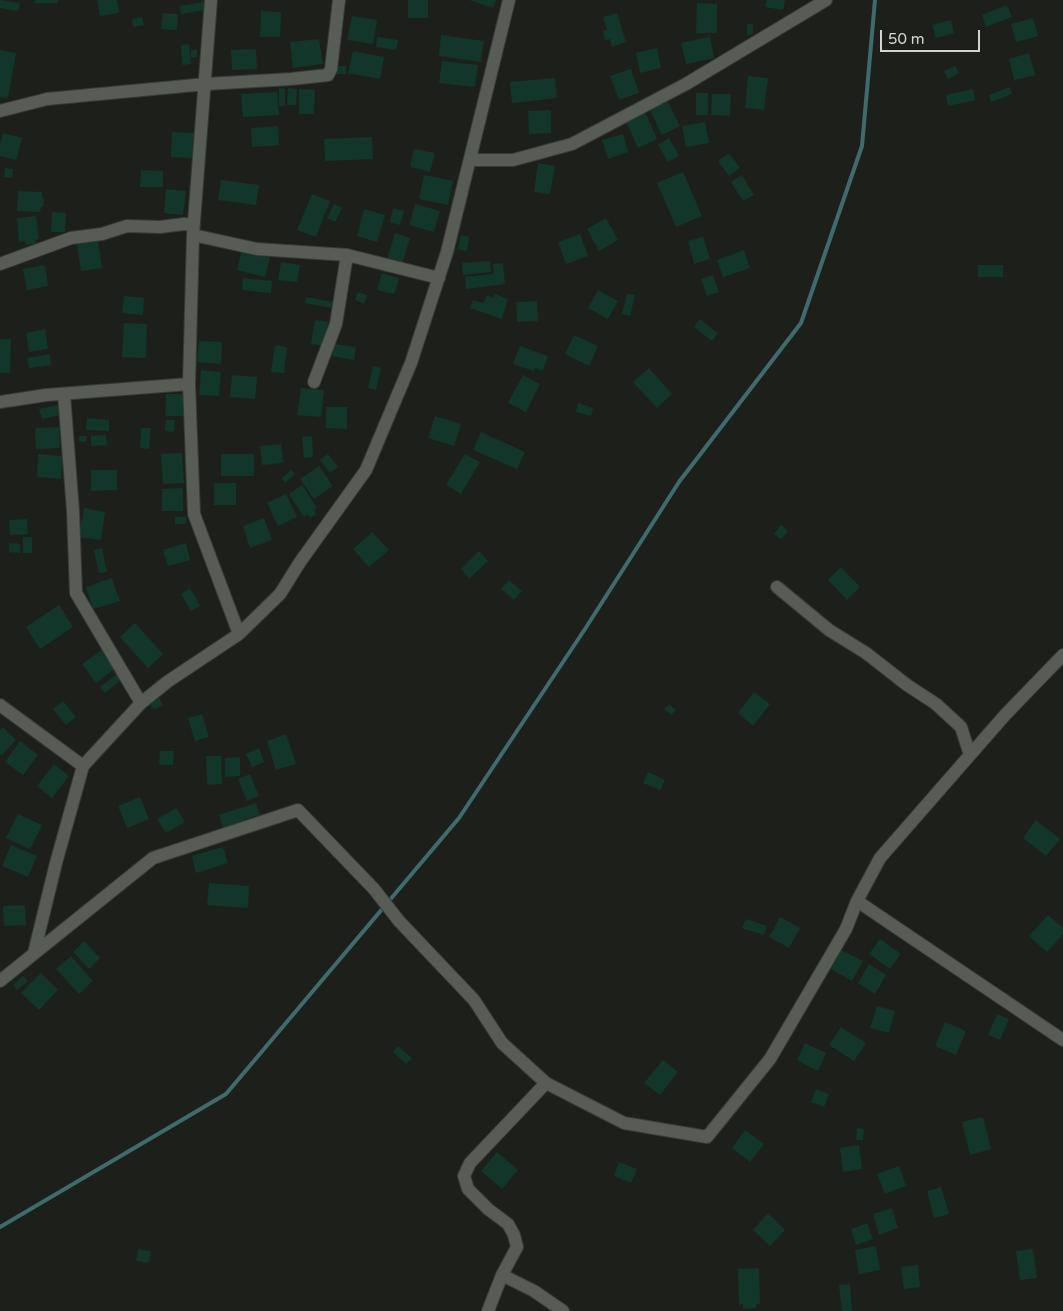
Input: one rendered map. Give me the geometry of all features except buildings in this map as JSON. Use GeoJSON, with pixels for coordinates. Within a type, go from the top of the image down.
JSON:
{"type":"FeatureCollection","features":[{"type":"Feature","properties":{"kind":"street"},"geometry":{"type":"LineString","coordinates":[[211,0],[206,84],[193,230],[189,384],[194,514],[239,634]]}},
{"type":"Feature","properties":{"kind":"street"},"geometry":{"type":"LineString","coordinates":[[0,111],[47,99],[206,84],[300,79],[328,75],[331,68],[339,0]]}},
{"type":"Feature","properties":{"kind":"street"},"geometry":{"type":"LineString","coordinates":[[34,953],[56,863],[83,766],[141,703],[167,682],[239,634],[280,594],[300,562],[366,470],[411,363],[447,252],[510,0]]}},
{"type":"Feature","properties":{"kind":"street"},"geometry":{"type":"LineString","coordinates":[[470,160],[513,160],[572,144],[686,84],[826,0]]}},
{"type":"Feature","properties":{"kind":"street"},"geometry":{"type":"LineString","coordinates":[[0,264],[71,238],[102,234],[127,226],[160,227],[184,224],[193,230],[257,249],[347,254],[438,278]]}},
{"type":"Feature","properties":{"kind":"street"},"geometry":{"type":"LineString","coordinates":[[314,382],[336,324],[347,254]]}},
{"type":"Feature","properties":{"kind":"street"},"geometry":{"type":"LineString","coordinates":[[0,402],[46,395],[189,384]]}},
{"type":"Feature","properties":{"kind":"street"},"geometry":{"type":"LineString","coordinates":[[64,394],[73,511],[76,593],[141,703]]}},
{"type":"Feature","properties":{"kind":"street"},"geometry":{"type":"LineString","coordinates":[[777,587],[830,630],[866,653],[907,685],[936,704],[961,727],[970,755]]}},
{"type":"Feature","properties":{"kind":"street"},"geometry":{"type":"LineString","coordinates":[[0,981],[153,858],[298,810],[374,889],[399,921],[474,1000],[502,1043],[546,1083],[624,1123],[707,1136],[770,1059],[846,929],[857,902],[880,858],[1005,714],[1063,655]]}},
{"type":"Feature","properties":{"kind":"street"},"geometry":{"type":"LineString","coordinates":[[0,705],[83,766]]}},
{"type":"Feature","properties":{"kind":"street"},"geometry":{"type":"LineString","coordinates":[[857,902],[1063,1040]]}},
{"type":"Feature","properties":{"kind":"street"},"geometry":{"type":"LineString","coordinates":[[488,1311],[502,1275],[517,1247],[514,1235],[508,1224],[488,1209],[468,1189],[464,1176],[470,1163],[546,1083]]}},
{"type":"Feature","properties":{"kind":"street"},"geometry":{"type":"LineString","coordinates":[[502,1275],[534,1291],[563,1311]]}},
{"type":"Feature","properties":{"kind":"waterway"},"geometry":{"type":"LineString","coordinates":[[0,1227],[226,1094],[459,818],[585,629],[679,482],[801,323],[862,146],[875,0]]}}]}
